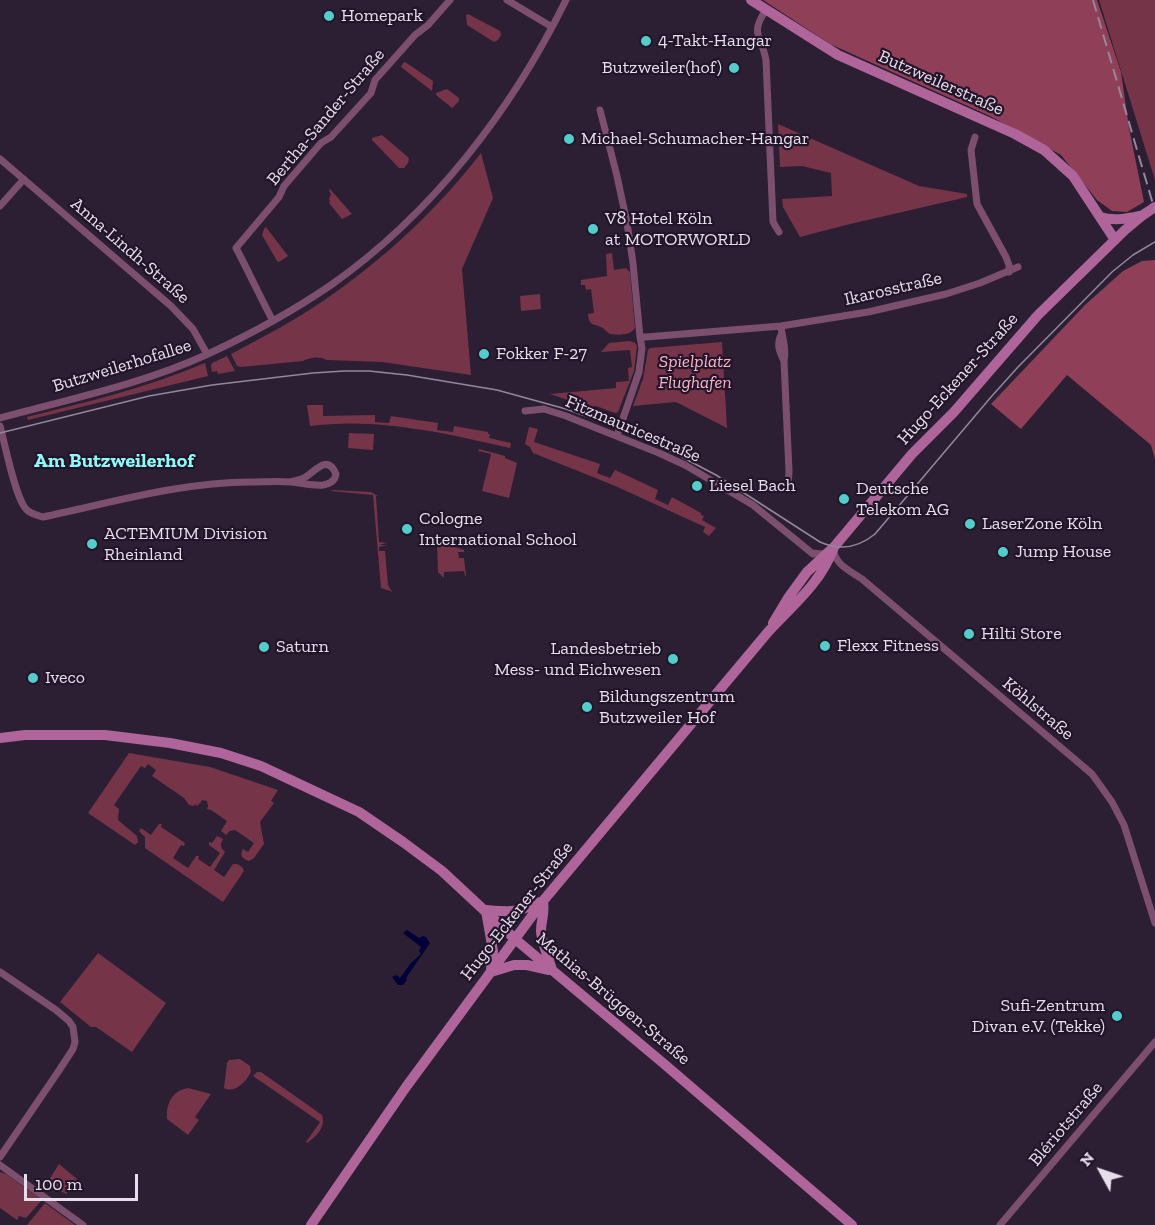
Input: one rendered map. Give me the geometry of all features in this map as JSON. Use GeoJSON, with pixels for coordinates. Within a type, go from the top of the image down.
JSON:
{"type":"FeatureCollection","features":[{"type":"Feature","properties":{"kind":"street","name":"Bertha-Sander-Straße"},"geometry":{"type":"LineString","coordinates":[[273,321],[236,248],[321,142],[327,140],[337,130],[370,93],[375,80],[414,35],[428,25],[450,0]]}},
{"type":"Feature","properties":{"kind":"street"},"geometry":{"type":"LineString","coordinates":[[507,0],[552,27]]}},
{"type":"Feature","properties":{"kind":"street","name":"Butzweilerhofallee"},"geometry":{"type":"LineString","coordinates":[[0,418],[141,379],[207,354],[273,321],[331,284],[409,220],[451,176],[506,104],[566,0]]}},
{"type":"Feature","properties":{"kind":"street","name":"Butzweilerstraße"},"geometry":{"type":"LineString","coordinates":[[751,0],[838,55],[1015,134],[1044,150],[1073,176],[1115,240]]}},
{"type":"Feature","properties":{"kind":"street"},"geometry":{"type":"LineString","coordinates":[[766,10],[759,19],[757,32],[766,60],[773,222],[779,232]]}},
{"type":"Feature","properties":{"kind":"street"},"geometry":{"type":"LineString","coordinates":[[600,111],[627,223],[642,348],[639,372],[616,436]]}},
{"type":"Feature","properties":{"kind":"street"},"geometry":{"type":"LineString","coordinates":[[975,137],[971,150],[977,204],[1006,257],[1009,272]]}},
{"type":"Feature","properties":{"kind":"street","name":"Anna-Lindh-Straße"},"geometry":{"type":"LineString","coordinates":[[0,159],[177,312],[193,329],[207,354]]}},
{"type":"Feature","properties":{"kind":"street"},"geometry":{"type":"LineString","coordinates":[[0,206],[24,179]]}},
{"type":"Feature","properties":{"kind":"street"},"geometry":{"type":"LineString","coordinates":[[1115,240],[1155,207]]}},
{"type":"Feature","properties":{"kind":"street"},"geometry":{"type":"LineString","coordinates":[[1100,217],[1108,220],[1130,219],[1143,215]]}},
{"type":"Feature","properties":{"kind":"street","name":"Hugo-Eckener-Straße"},"geometry":{"type":"LineString","coordinates":[[311,1225],[406,1087],[543,901],[768,632],[795,605],[834,547],[912,454],[954,412],[1038,315],[1115,240]]}},
{"type":"Feature","properties":{"kind":"street","name":"Ikarosstraße"},"geometry":{"type":"LineString","coordinates":[[640,337],[782,330],[946,294],[1009,272],[1017,267]]}},
{"type":"Feature","properties":{"kind":"street"},"geometry":{"type":"LineString","coordinates":[[782,330],[778,346],[784,362],[788,489]]}},
{"type":"Feature","properties":{"kind":"street","name":"Fitzmauricestraße"},"geometry":{"type":"LineString","coordinates":[[525,411],[544,409],[659,453],[714,482],[764,513],[824,563]]}},
{"type":"Feature","properties":{"kind":"street"},"geometry":{"type":"LineString","coordinates":[[0,426],[19,497],[26,510],[33,515],[44,517],[175,489],[231,482],[290,482],[323,485],[335,479],[336,474],[331,466],[326,464],[319,466],[303,478],[290,482]]}},
{"type":"Feature","properties":{"kind":"street","name":"Hugo-Eckener-Straße"},"geometry":{"type":"LineString","coordinates":[[768,632],[781,608],[807,572],[824,563]]}},
{"type":"Feature","properties":{"kind":"street","name":"Köhlstraße"},"geometry":{"type":"LineString","coordinates":[[824,563],[862,579],[1092,774],[1112,802],[1124,825],[1155,923]]}},
{"type":"Feature","properties":{"kind":"street","name":"Mathias-Brüggen-Straße"},"geometry":{"type":"LineString","coordinates":[[0,738],[71,734],[128,737],[221,753],[261,766],[358,812],[442,871],[515,939],[852,1225]]}},
{"type":"Feature","properties":{"kind":"street"},"geometry":{"type":"LineString","coordinates":[[543,901],[545,913],[542,937],[552,970],[514,965],[491,972],[493,951],[486,910],[513,912],[543,901]]}},
{"type":"Feature","properties":{"kind":"street"},"geometry":{"type":"LineString","coordinates":[[0,972],[69,1021],[73,1027],[75,1042],[58,1072],[0,1158]]}},
{"type":"Feature","properties":{"kind":"street","name":"Blériotstraße"},"geometry":{"type":"LineString","coordinates":[[1000,1225],[1155,1042]]}},
{"type":"Feature","properties":{"kind":"street"},"geometry":{"type":"LineString","coordinates":[[0,1165],[83,1225]]}},
{"type":"Feature","properties":{"kind":"green space"},"geometry":{"type":"Polygon","coordinates":[[[1099,0],[1155,0],[1155,180],[1099,0]]]}},
{"type":"Feature","properties":{"kind":"green space"},"geometry":{"type":"Polygon","coordinates":[[[466,15],[500,31],[501,35],[498,40],[494,42],[467,25],[466,15]]]}},
{"type":"Feature","properties":{"kind":"green space"},"geometry":{"type":"Polygon","coordinates":[[[405,62],[433,81],[432,91],[401,67],[405,62]]]}},
{"type":"Feature","properties":{"kind":"green space"},"geometry":{"type":"Polygon","coordinates":[[[447,89],[459,98],[452,108],[436,95],[447,89]]]}},
{"type":"Feature","properties":{"kind":"green space"},"geometry":{"type":"Polygon","coordinates":[[[778,124],[919,186],[967,194],[967,197],[800,237],[783,207],[782,199],[832,196],[831,173],[802,166],[780,167],[778,124]]]}},
{"type":"Feature","properties":{"kind":"green space"},"geometry":{"type":"Polygon","coordinates":[[[382,135],[409,158],[404,168],[399,168],[372,140],[382,135]]]}},
{"type":"Feature","properties":{"kind":"green space"},"geometry":{"type":"Polygon","coordinates":[[[481,153],[493,198],[462,269],[471,375],[382,362],[318,358],[237,366],[231,354],[312,308],[367,269],[427,214],[481,153]]]}},
{"type":"Feature","properties":{"kind":"green space"},"geometry":{"type":"Polygon","coordinates":[[[330,189],[352,214],[342,219],[329,203],[330,189]]]}},
{"type":"Feature","properties":{"kind":"green space"},"geometry":{"type":"Polygon","coordinates":[[[266,227],[288,256],[279,262],[262,235],[266,227]]]}},
{"type":"Feature","properties":{"kind":"green space"},"geometry":{"type":"Polygon","coordinates":[[[612,253],[614,270],[626,268],[630,272],[635,328],[624,334],[610,334],[591,323],[588,314],[594,313],[591,289],[586,290],[585,285],[581,285],[581,280],[607,276],[606,254],[612,253]]]}},
{"type":"Feature","properties":{"kind":"green space"},"geometry":{"type":"Polygon","coordinates":[[[540,294],[541,309],[521,311],[520,296],[540,294]]]}},
{"type":"Feature","properties":{"kind":"green space"},"geometry":{"type":"Polygon","coordinates":[[[630,341],[637,346],[634,371],[618,412],[596,406],[589,407],[550,394],[616,388],[616,382],[629,381],[628,368],[632,367],[630,350],[601,352],[609,343],[630,341]]]}},
{"type":"Feature","properties":{"kind":"green space","name":"Spielplatz Flughafen"},"geometry":{"type":"Polygon","coordinates":[[[722,342],[727,428],[676,402],[633,406],[643,379],[650,348],[722,342]]]}},
{"type":"Feature","properties":{"kind":"green space"},"geometry":{"type":"Polygon","coordinates":[[[227,356],[235,371],[218,374],[217,371],[212,372],[212,363],[227,356]]]}},
{"type":"Feature","properties":{"kind":"green space"},"geometry":{"type":"Polygon","coordinates":[[[205,363],[208,376],[28,420],[27,417],[140,387],[205,363]]]}},
{"type":"Feature","properties":{"kind":"green space"},"geometry":{"type":"Polygon","coordinates":[[[307,405],[323,405],[323,416],[375,415],[375,422],[389,423],[391,416],[438,423],[437,430],[453,432],[454,426],[488,432],[489,438],[511,443],[510,448],[436,432],[385,425],[310,426],[307,405]]]}},
{"type":"Feature","properties":{"kind":"green space"},"geometry":{"type":"Polygon","coordinates":[[[529,427],[538,429],[534,442],[600,464],[597,473],[610,478],[615,470],[658,490],[655,499],[668,505],[672,497],[701,513],[704,516],[702,520],[716,528],[709,536],[703,532],[705,527],[613,485],[533,453],[525,444],[529,427]]]}},
{"type":"Feature","properties":{"kind":"green space"},"geometry":{"type":"Polygon","coordinates":[[[349,433],[374,434],[373,450],[348,448],[349,433]]]}},
{"type":"Feature","properties":{"kind":"green space"},"geometry":{"type":"Polygon","coordinates":[[[479,449],[505,456],[517,463],[509,498],[482,491],[491,454],[478,451],[479,449]]]}},
{"type":"Feature","properties":{"kind":"green space"},"geometry":{"type":"Polygon","coordinates":[[[330,491],[371,492],[378,496],[376,496],[379,542],[387,543],[379,545],[387,545],[379,547],[379,551],[385,551],[388,585],[393,592],[381,588],[373,495],[330,491]]]}},
{"type":"Feature","properties":{"kind":"green space"},"geometry":{"type":"Polygon","coordinates":[[[437,541],[464,550],[464,552],[458,552],[459,558],[464,558],[466,576],[464,571],[444,572],[444,578],[438,572],[437,541]]]}},
{"type":"Feature","properties":{"kind":"green space"},"geometry":{"type":"Polygon","coordinates":[[[129,753],[210,767],[278,790],[271,801],[274,803],[260,822],[264,844],[254,858],[249,861],[243,858],[241,853],[243,849],[248,852],[254,843],[235,830],[226,835],[221,831],[227,821],[207,809],[207,801],[202,800],[197,806],[189,805],[184,798],[152,776],[156,770],[148,764],[145,768],[141,766],[114,805],[119,809],[118,820],[137,836],[138,842],[135,845],[88,813],[129,753]]]}},
{"type":"Feature","properties":{"kind":"green space"},"geometry":{"type":"Polygon","coordinates":[[[159,824],[185,843],[184,846],[181,845],[173,858],[188,868],[196,856],[199,856],[198,859],[210,867],[220,853],[209,845],[209,842],[212,843],[217,836],[223,839],[221,846],[225,852],[214,870],[224,877],[233,864],[237,864],[244,871],[223,902],[145,848],[145,837],[139,831],[141,828],[151,835],[159,824]]]}},
{"type":"Feature","properties":{"kind":"green space"},"geometry":{"type":"Polygon","coordinates":[[[98,953],[166,1003],[132,1052],[96,1027],[91,1027],[60,1002],[98,953]]]}},
{"type":"Feature","properties":{"kind":"green space"},"geometry":{"type":"Polygon","coordinates":[[[240,1059],[250,1066],[251,1072],[246,1080],[236,1088],[224,1088],[227,1063],[229,1060],[240,1059]]]}},
{"type":"Feature","properties":{"kind":"green space"},"geometry":{"type":"Polygon","coordinates":[[[261,1072],[322,1115],[322,1127],[307,1143],[320,1122],[253,1076],[261,1072]]]}},
{"type":"Feature","properties":{"kind":"green space"},"geometry":{"type":"Polygon","coordinates":[[[188,1088],[211,1094],[195,1117],[199,1120],[188,1135],[167,1119],[167,1113],[174,1095],[188,1088]]]}},
{"type":"Feature","properties":{"kind":"green space"},"geometry":{"type":"Polygon","coordinates":[[[59,1164],[77,1179],[66,1194],[47,1183],[59,1164]]]}},
{"type":"Feature","properties":{"kind":"green space"},"geometry":{"type":"Polygon","coordinates":[[[0,1172],[42,1200],[26,1218],[19,1216],[17,1220],[0,1208],[0,1172]]]}},
{"type":"Feature","properties":{"kind":"green space"},"geometry":{"type":"Polygon","coordinates":[[[45,1203],[75,1225],[27,1225],[45,1203]]]}},
{"type":"Feature","properties":{"kind":"shaded area"},"geometry":{"type":"Polygon","coordinates":[[[763,0],[1097,0],[1121,72],[1129,128],[1144,202],[1127,212],[1112,211],[1097,200],[1061,155],[990,116],[830,44],[763,0]]]}},
{"type":"Feature","properties":{"kind":"shaded area"},"geometry":{"type":"Polygon","coordinates":[[[1155,260],[1155,459],[1151,445],[1067,375],[1021,429],[991,404],[1085,305],[1123,271],[1142,261],[1155,260]]]}},
{"type":"Feature","properties":{"kind":"shaded area"},"geometry":{"type":"Polygon","coordinates":[[[407,930],[419,938],[426,937],[430,943],[406,978],[407,980],[403,985],[398,985],[392,977],[396,975],[400,978],[421,954],[419,951],[421,947],[403,933],[407,930]]]}},
{"type":"Feature","properties":{"kind":"tram line"},"geometry":{"type":"LineString","coordinates":[[0,433],[149,396],[212,385],[344,371],[407,375],[497,390],[566,409],[619,428],[659,445],[716,475],[820,542],[835,547],[849,547],[875,534],[1018,367],[1112,272],[1133,255],[1155,242]]}},
{"type":"Feature","properties":{"kind":"railway"},"geometry":{"type":"LineString","coordinates":[[1093,0],[1155,211]]}},
{"type":"Feature","properties":{"kind":"place","name":"Homepark"},"geometry":{"type":"Point","coordinates":[329,16]}},
{"type":"Feature","properties":{"kind":"place","name":"4-Takt-Hangar"},"geometry":{"type":"Point","coordinates":[646,41]}},
{"type":"Feature","properties":{"kind":"place","name":"Butzweiler(hof)"},"geometry":{"type":"Point","coordinates":[734,68]}},
{"type":"Feature","properties":{"kind":"place","name":"Michael-Schumacher-Hangar"},"geometry":{"type":"Point","coordinates":[569,139]}},
{"type":"Feature","properties":{"kind":"place","name":"V8 Hotel Köln at MOTORWORLD"},"geometry":{"type":"Point","coordinates":[593,229]}},
{"type":"Feature","properties":{"kind":"place","name":"Fokker F-27"},"geometry":{"type":"Point","coordinates":[484,354]}},
{"type":"Feature","properties":{"kind":"place","name":"Liesel Bach"},"geometry":{"type":"Point","coordinates":[697,486]}},
{"type":"Feature","properties":{"kind":"place","name":"Deutsche Telekom AG"},"geometry":{"type":"Point","coordinates":[844,499]}},
{"type":"Feature","properties":{"kind":"place","name":"LaserZone Köln"},"geometry":{"type":"Point","coordinates":[970,524]}},
{"type":"Feature","properties":{"kind":"place","name":"Cologne International School"},"geometry":{"type":"Point","coordinates":[407,529]}},
{"type":"Feature","properties":{"kind":"place","name":"ACTEMIUM Division Rheinland"},"geometry":{"type":"Point","coordinates":[92,544]}},
{"type":"Feature","properties":{"kind":"place","name":"Jump House"},"geometry":{"type":"Point","coordinates":[1003,552]}},
{"type":"Feature","properties":{"kind":"place","name":"Hilti Store"},"geometry":{"type":"Point","coordinates":[969,634]}},
{"type":"Feature","properties":{"kind":"place","name":"Flexx Fitness"},"geometry":{"type":"Point","coordinates":[825,646]}},
{"type":"Feature","properties":{"kind":"place","name":"Saturn"},"geometry":{"type":"Point","coordinates":[264,647]}},
{"type":"Feature","properties":{"kind":"place","name":"Landesbetrieb Mess- und Eichwesen"},"geometry":{"type":"Point","coordinates":[673,659]}},
{"type":"Feature","properties":{"kind":"place","name":"Iveco"},"geometry":{"type":"Point","coordinates":[33,678]}},
{"type":"Feature","properties":{"kind":"place","name":"Bildungszentrum Butzweiler Hof"},"geometry":{"type":"Point","coordinates":[587,707]}},
{"type":"Feature","properties":{"kind":"place","name":"Sufi-Zentrum Divan e.V. (Tekke)"},"geometry":{"type":"Point","coordinates":[1117,1016]}},
{"type":"Feature","properties":{"kind":"district","name":"Am Butzweilerhof"},"geometry":{"type":"Point","coordinates":[114,461]}}]}
